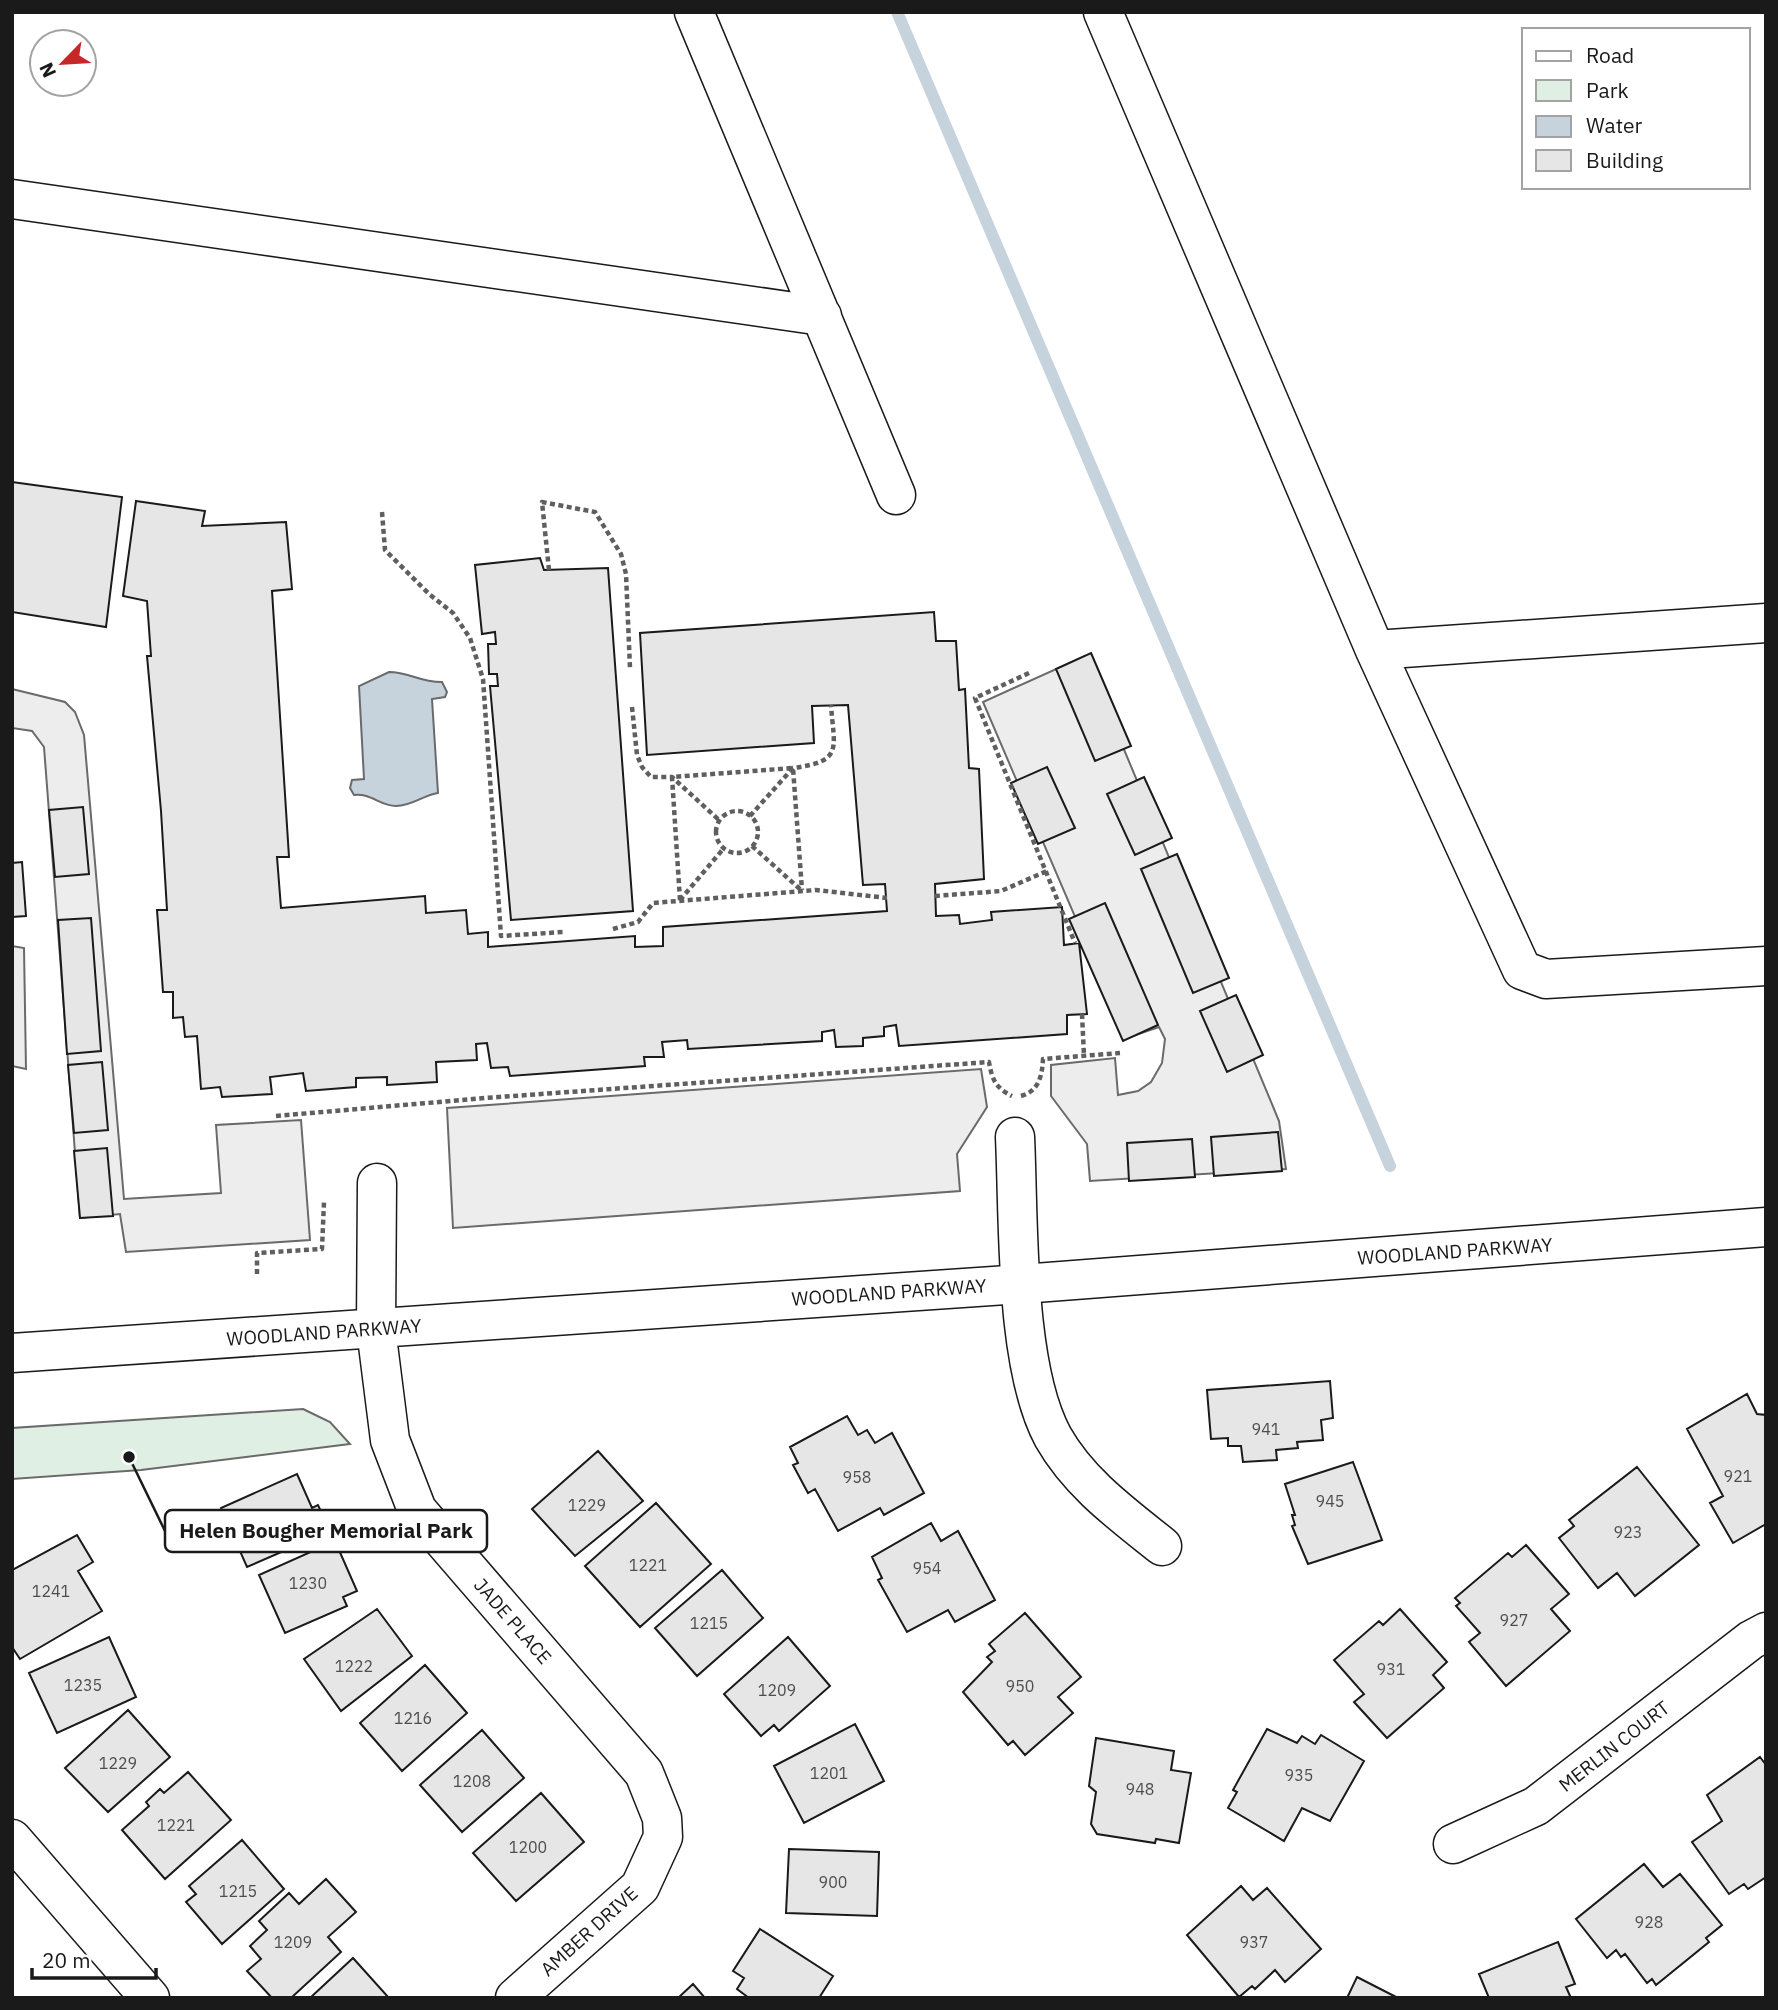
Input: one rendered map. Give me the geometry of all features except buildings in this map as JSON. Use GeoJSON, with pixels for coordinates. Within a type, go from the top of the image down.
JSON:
{"type":"FeatureCollection","features":[{"type":"Feature","properties":{"kind":"main road"},"geometry":{"type":"LineString","coordinates":[[694,12],[896,495]]}},
{"type":"Feature","properties":{"kind":"main road"},"geometry":{"type":"LineString","coordinates":[[1103,12],[1376,650],[1522,970],[1546,979],[1766,967]]}},
{"type":"Feature","properties":{"kind":"main road"},"geometry":{"type":"LineString","coordinates":[[12,199],[822,316]]}},
{"type":"Feature","properties":{"kind":"main road"},"geometry":{"type":"LineString","coordinates":[[1376,650],[1766,623]]}},
{"type":"Feature","properties":{"kind":"main road"},"geometry":{"type":"LineString","coordinates":[[1015,1137],[1029,1368],[1053,1437],[1096,1494],[1161,1546]]}},
{"type":"Feature","properties":{"kind":"main road","name":"JADE PLACE"},"geometry":{"type":"LineString","coordinates":[[377,1183],[376,1329],[390,1440],[417,1510],[644,1773],[662,1818]]}},
{"type":"Feature","properties":{"kind":"main road","name":"WOODLAND PARKWAY"},"geometry":{"type":"LineString","coordinates":[[12,1353],[1022,1284],[1766,1227]]}},
{"type":"Feature","properties":{"kind":"main road","name":"MERLIN COURT"},"geometry":{"type":"LineString","coordinates":[[1453,1844],[1536,1806],[1766,1632]]}},
{"type":"Feature","properties":{"kind":"main road","name":"AMBER DRIVE"},"geometry":{"type":"LineString","coordinates":[[515,1998],[640,1887],[663,1837],[662,1818]]}},
{"type":"Feature","properties":{"kind":"main road"},"geometry":{"type":"LineString","coordinates":[[12,1839],[150,1998]]}},
{"type":"Feature","properties":{"kind":"path"},"geometry":{"type":"LineString","coordinates":[[549,569],[542,502],[595,512],[621,554],[626,574],[630,668]]}},
{"type":"Feature","properties":{"kind":"path"},"geometry":{"type":"LineString","coordinates":[[382,512],[385,550],[429,594],[453,613],[470,639],[483,679],[501,936],[563,932]]}},
{"type":"Feature","properties":{"kind":"path"},"geometry":{"type":"LineString","coordinates":[[1029,673],[975,698],[1075,943]]}},
{"type":"Feature","properties":{"kind":"path"},"geometry":{"type":"LineString","coordinates":[[632,707],[642,767],[651,777],[672,777],[820,765],[829,759],[834,747],[831,705]]}},
{"type":"Feature","properties":{"kind":"path"},"geometry":{"type":"LineString","coordinates":[[750,816],[793,768]]}},
{"type":"Feature","properties":{"kind":"path"},"geometry":{"type":"LineString","coordinates":[[793,768],[802,890]]}},
{"type":"Feature","properties":{"kind":"path"},"geometry":{"type":"LineString","coordinates":[[672,777],[719,820]]}},
{"type":"Feature","properties":{"kind":"path"},"geometry":{"type":"LineString","coordinates":[[672,777],[680,901]]}},
{"type":"Feature","properties":{"kind":"path"},"geometry":{"type":"LineString","coordinates":[[737,811],[750,816],[757,834],[752,846],[740,853],[724,848],[716,833],[719,820],[737,811]]}},
{"type":"Feature","properties":{"kind":"path"},"geometry":{"type":"LineString","coordinates":[[752,846],[802,890]]}},
{"type":"Feature","properties":{"kind":"path"},"geometry":{"type":"LineString","coordinates":[[680,901],[724,848]]}},
{"type":"Feature","properties":{"kind":"path"},"geometry":{"type":"LineString","coordinates":[[935,896],[1001,891],[1047,871]]}},
{"type":"Feature","properties":{"kind":"path"},"geometry":{"type":"LineString","coordinates":[[612,929],[638,922],[653,902],[802,890],[887,898]]}},
{"type":"Feature","properties":{"kind":"path"},"geometry":{"type":"LineString","coordinates":[[1082,1014],[1084,1055]]}},
{"type":"Feature","properties":{"kind":"path"},"geometry":{"type":"LineString","coordinates":[[276,1116],[485,1098],[989,1062],[991,1075],[999,1090],[1015,1097],[1031,1093],[1039,1083],[1043,1059],[1120,1053]]}},
{"type":"Feature","properties":{"kind":"path"},"geometry":{"type":"LineString","coordinates":[[257,1274],[257,1253],[322,1249],[324,1202]]}},
{"type":"Feature","properties":{"kind":"green space"},"geometry":{"type":"Polygon","coordinates":[[[303,1409],[330,1422],[350,1444],[141,1470],[12,1479],[12,1428],[303,1409]]]}},
{"type":"Feature","properties":{"kind":"shaded area"},"geometry":{"type":"Polygon","coordinates":[[[1085,656],[1279,1121],[1286,1169],[1090,1181],[1087,1144],[1051,1096],[1051,1065],[1115,1058],[1118,1095],[1138,1091],[1151,1082],[1162,1063],[1165,1039],[1159,1027],[1127,1038],[983,702],[1085,656]]]}},
{"type":"Feature","properties":{"kind":"shaded area"},"geometry":{"type":"Polygon","coordinates":[[[12,689],[65,702],[75,712],[84,735],[124,1199],[221,1193],[216,1125],[301,1120],[310,1240],[126,1252],[120,1214],[80,1218],[44,747],[32,731],[12,728],[12,689]]]}},
{"type":"Feature","properties":{"kind":"shaded area"},"geometry":{"type":"Polygon","coordinates":[[[12,946],[24,948],[26,1069],[12,1066],[12,946]]]}},
{"type":"Feature","properties":{"kind":"shaded area"},"geometry":{"type":"Polygon","coordinates":[[[981,1069],[987,1107],[957,1154],[960,1191],[453,1228],[447,1108],[981,1069]]]}},
{"type":"Feature","properties":{"kind":"water"},"geometry":{"type":"Polygon","coordinates":[[[389,672],[442,682],[447,692],[445,697],[432,699],[438,793],[396,806],[354,795],[350,788],[352,780],[364,779],[359,686],[389,672]]]}},
{"type":"Feature","properties":{"kind":"waterway"},"geometry":{"type":"LineString","coordinates":[[897,12],[1390,1166]]}},
{"type":"Feature","properties":{"kind":"place","name":"Helen Bougher Memorial Park"},"geometry":{"type":"Point","coordinates":[129,1457]}}]}
